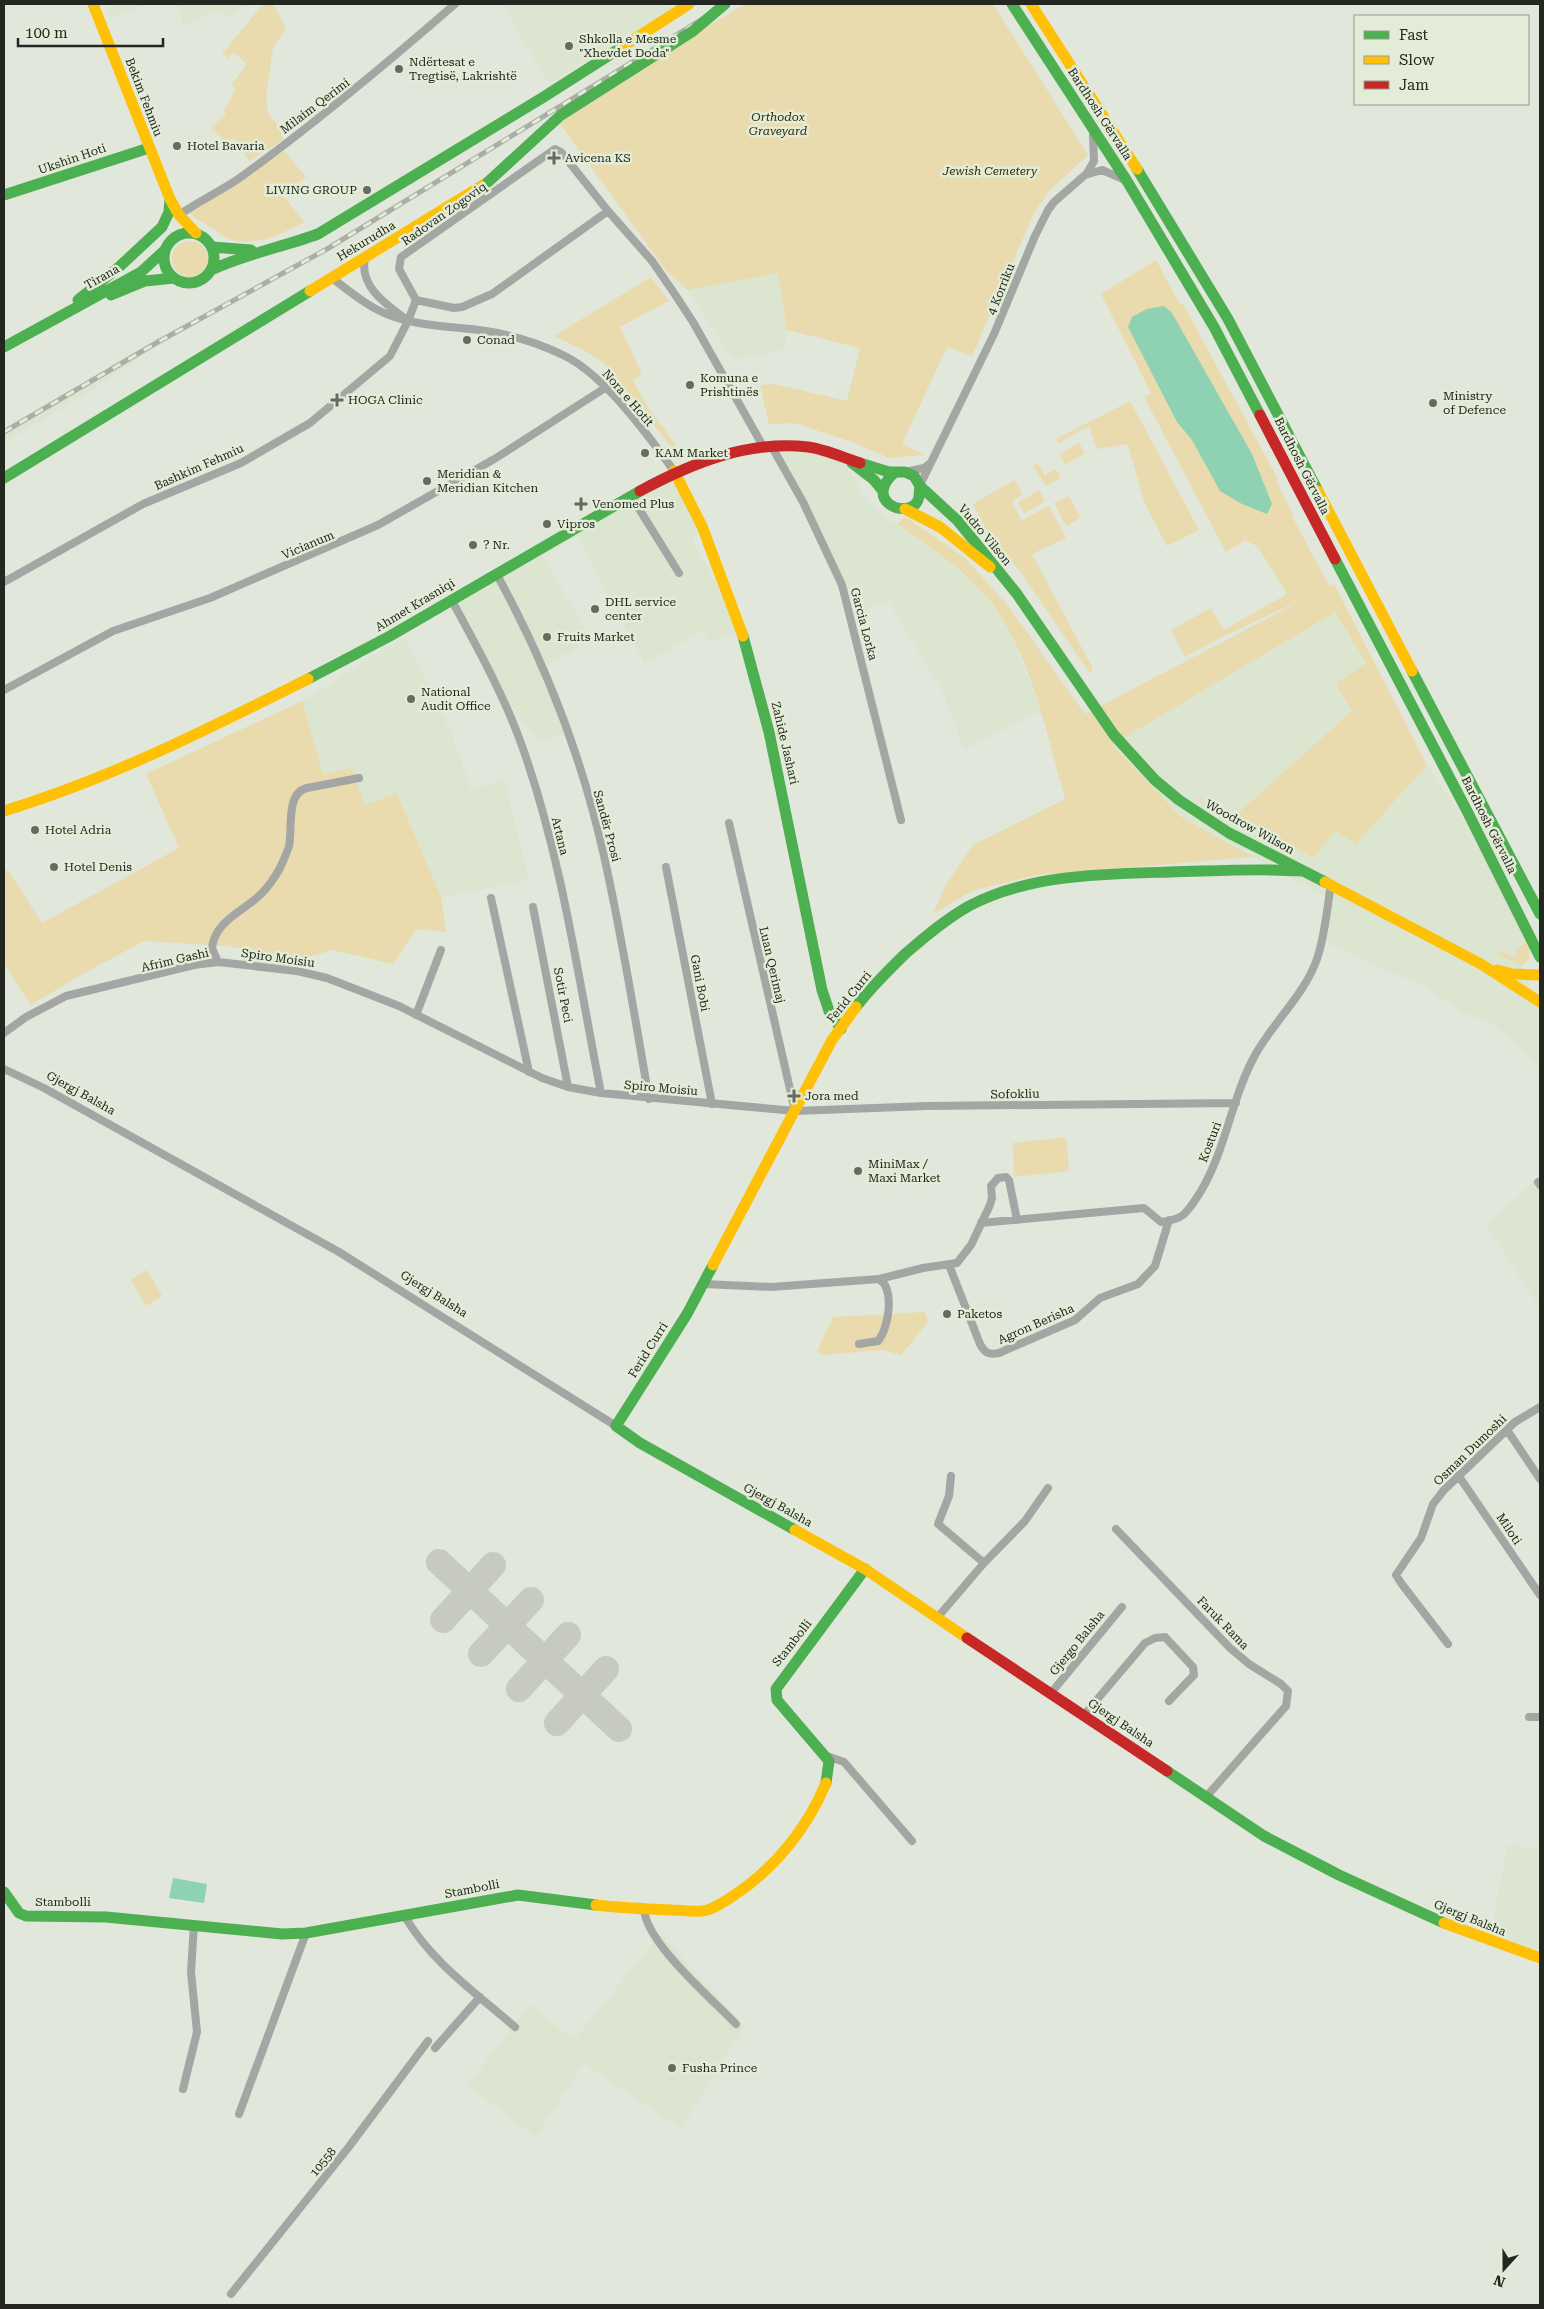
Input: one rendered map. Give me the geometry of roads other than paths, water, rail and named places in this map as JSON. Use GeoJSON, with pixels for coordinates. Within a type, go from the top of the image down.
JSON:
{"type":"FeatureCollection","features":[{"type":"Feature","properties":{"kind":"main road","name":"Bekim Fehmiu"},"geometry":{"type":"LineString","coordinates":[[92,4],[170,199],[179,215],[196,234]]}},
{"type":"Feature","properties":{"kind":"main road","name":"Hekurudha"},"geometry":{"type":"LineString","coordinates":[[4,478],[488,182],[561,115],[693,31],[725,4]]}},
{"type":"Feature","properties":{"kind":"main road","name":"Bardhosh Gërvalla"},"geometry":{"type":"LineString","coordinates":[[1012,4],[1127,181],[1214,327],[1466,809],[1540,957]]}},
{"type":"Feature","properties":{"kind":"main road","name":"Bardhosh Gërvalla"},"geometry":{"type":"LineString","coordinates":[[1031,4],[1159,202],[1228,319],[1540,914]]}},
{"type":"Feature","properties":{"kind":"main road"},"geometry":{"type":"LineString","coordinates":[[211,270],[214,262],[212,247],[208,241],[196,234],[182,233],[167,246],[165,265],[174,278],[190,283],[198,281],[211,270],[234,259],[302,241],[318,234],[534,103],[685,5]]}},
{"type":"Feature","properties":{"kind":"main road","name":"Ukshin Hoti"},"geometry":{"type":"LineString","coordinates":[[4,196],[149,148]]}},
{"type":"Feature","properties":{"kind":"main road","name":"Bekim Fehmiu"},"geometry":{"type":"LineString","coordinates":[[167,246],[171,218],[170,199]]}},
{"type":"Feature","properties":{"kind":"main road"},"geometry":{"type":"LineString","coordinates":[[47,323],[112,272],[162,227],[167,220],[170,199]]}},
{"type":"Feature","properties":{"kind":"main road","name":"Tirana"},"geometry":{"type":"LineString","coordinates":[[4,347],[140,272],[167,246]]}},
{"type":"Feature","properties":{"kind":"main road"},"geometry":{"type":"LineString","coordinates":[[212,247],[243,250],[270,249]]}},
{"type":"Feature","properties":{"kind":"main road","name":"Tirana"},"geometry":{"type":"LineString","coordinates":[[47,323],[145,280],[174,278]]}},
{"type":"Feature","properties":{"kind":"main road","name":"Ahmet Krasniqi"},"geometry":{"type":"LineString","coordinates":[[4,811],[71,790],[217,727],[402,630],[496,573],[674,471],[714,456],[768,447],[810,447],[914,476],[920,485]]}},
{"type":"Feature","properties":{"kind":"main road","name":"Ahmet Krasniqi"},"geometry":{"type":"LineString","coordinates":[[840,455],[865,472],[882,491]]}},
{"type":"Feature","properties":{"kind":"main road","name":"Zahide Jashari"},"geometry":{"type":"LineString","coordinates":[[674,471],[702,526],[740,624],[769,732],[822,990],[829,1010],[841,1029]]}},
{"type":"Feature","properties":{"kind":"main road"},"geometry":{"type":"LineString","coordinates":[[900,472],[886,480],[882,491],[887,503],[898,509],[905,509],[916,504],[919,498],[920,485]]}},
{"type":"Feature","properties":{"kind":"main road","name":"Vudro Vilson"},"geometry":{"type":"LineString","coordinates":[[920,485],[958,521],[1005,579]]}},
{"type":"Feature","properties":{"kind":"main road","name":"Vudro Vilson"},"geometry":{"type":"LineString","coordinates":[[905,509],[923,516],[936,524],[1005,579]]}},
{"type":"Feature","properties":{"kind":"main road","name":"Woodrow Wilson"},"geometry":{"type":"LineString","coordinates":[[1005,579],[1028,609],[1114,735],[1155,780],[1203,818],[1261,851],[1331,884],[1481,964]]}},
{"type":"Feature","properties":{"kind":"main road","name":"Ferid Curri"},"geometry":{"type":"LineString","coordinates":[[616,1426],[664,1352],[703,1284],[795,1112],[822,1057],[877,982],[921,942],[968,906],[997,894],[1037,884],[1113,875],[1260,869],[1303,871]]}},
{"type":"Feature","properties":{"kind":"main road"},"geometry":{"type":"LineString","coordinates":[[1481,964],[1512,974],[1540,976]]}},
{"type":"Feature","properties":{"kind":"main road"},"geometry":{"type":"LineString","coordinates":[[1481,964],[1540,1002]]}},
{"type":"Feature","properties":{"kind":"main road","name":"Gjergj Balsha"},"geometry":{"type":"LineString","coordinates":[[616,1426],[640,1443],[865,1569],[1264,1836],[1376,1893],[1475,1936],[1540,1958]]}},
{"type":"Feature","properties":{"kind":"main road","name":"Stambolli"},"geometry":{"type":"LineString","coordinates":[[6,1899],[19,1913],[26,1916],[88,1916],[282,1934],[306,1933],[518,1894],[644,1909],[703,1910],[719,1904],[750,1883],[784,1851],[817,1805],[830,1766],[827,1756],[783,1708],[777,1700],[776,1689],[865,1569]]}},
{"type":"Feature","properties":{"kind":"street","name":"Milaim Qerimi"},"geometry":{"type":"LineString","coordinates":[[179,215],[240,178],[317,120],[455,4]]}},
{"type":"Feature","properties":{"kind":"street"},"geometry":{"type":"LineString","coordinates":[[1085,175],[1094,161],[1092,128]]}},
{"type":"Feature","properties":{"kind":"street","name":"Radovan Zogoviq"},"geometry":{"type":"LineString","coordinates":[[416,300],[399,270],[402,257],[555,149],[567,156],[608,211],[652,261],[693,322],[768,447]]}},
{"type":"Feature","properties":{"kind":"street"},"geometry":{"type":"LineString","coordinates":[[1085,175],[1102,170],[1127,181]]}},
{"type":"Feature","properties":{"kind":"street","name":"4 Korriku"},"geometry":{"type":"LineString","coordinates":[[920,485],[994,334],[1045,216],[1054,202],[1085,175]]}},
{"type":"Feature","properties":{"kind":"street"},"geometry":{"type":"LineString","coordinates":[[416,300],[454,308],[462,307],[492,294],[608,211]]}},
{"type":"Feature","properties":{"kind":"street","name":"Nora e Hotit"},"geometry":{"type":"LineString","coordinates":[[365,258],[365,274],[377,296],[408,321]]}},
{"type":"Feature","properties":{"kind":"street","name":"Nora e Hotit"},"geometry":{"type":"LineString","coordinates":[[332,278],[374,308],[408,321],[448,328],[486,331],[522,339],[565,356],[587,370],[606,388],[674,471]]}},
{"type":"Feature","properties":{"kind":"street","name":"Bashkim Fehmiu"},"geometry":{"type":"LineString","coordinates":[[4,582],[143,504],[241,463],[310,423],[390,356],[408,321],[416,300]]}},
{"type":"Feature","properties":{"kind":"street","name":"Vicianum"},"geometry":{"type":"LineString","coordinates":[[4,690],[112,631],[210,598],[378,525],[504,453],[606,388]]}},
{"type":"Feature","properties":{"kind":"street","name":"Garcia Lorka"},"geometry":{"type":"LineString","coordinates":[[768,447],[803,502],[842,585],[901,820]]}},
{"type":"Feature","properties":{"kind":"street"},"geometry":{"type":"LineString","coordinates":[[900,472],[924,468],[930,463]]}},
{"type":"Feature","properties":{"kind":"street"},"geometry":{"type":"LineString","coordinates":[[631,496],[679,573]]}},
{"type":"Feature","properties":{"kind":"street","name":"Sandër Prosi"},"geometry":{"type":"LineString","coordinates":[[496,573],[541,661],[557,701],[584,782],[604,855],[649,1099]]}},
{"type":"Feature","properties":{"kind":"street","name":"Artana"},"geometry":{"type":"LineString","coordinates":[[452,599],[490,674],[521,744],[532,776],[564,900],[601,1093]]}},
{"type":"Feature","properties":{"kind":"street","name":"Afrim Gashi"},"geometry":{"type":"LineString","coordinates":[[4,1033],[26,1017],[66,996],[194,965],[218,962],[212,948],[219,930],[234,915],[262,894],[281,864],[289,846],[292,810],[300,789],[359,778]]}},
{"type":"Feature","properties":{"kind":"street","name":"Luan Qerimaj"},"geometry":{"type":"LineString","coordinates":[[729,823],[795,1112]]}},
{"type":"Feature","properties":{"kind":"street","name":"Gani Bobi"},"geometry":{"type":"LineString","coordinates":[[666,867],[712,1104]]}},
{"type":"Feature","properties":{"kind":"street","name":"Kosturi"},"geometry":{"type":"LineString","coordinates":[[1169,1220],[1182,1216],[1193,1203],[1205,1183],[1218,1158],[1253,1058],[1274,1026],[1294,1002],[1313,970],[1322,938],[1331,884]]}},
{"type":"Feature","properties":{"kind":"street"},"geometry":{"type":"LineString","coordinates":[[492,898],[528,1072]]}},
{"type":"Feature","properties":{"kind":"street","name":"Sotir Peci"},"geometry":{"type":"LineString","coordinates":[[533,908],[568,1087]]}},
{"type":"Feature","properties":{"kind":"street"},"geometry":{"type":"LineString","coordinates":[[416,1015],[441,950]]}},
{"type":"Feature","properties":{"kind":"street","name":"Spiro Moisiu"},"geometry":{"type":"LineString","coordinates":[[218,962],[312,973],[368,993],[416,1015],[528,1072],[568,1087],[649,1099],[795,1112]]}},
{"type":"Feature","properties":{"kind":"street","name":"Gjergj Balsha"},"geometry":{"type":"LineString","coordinates":[[4,1069],[44,1088],[339,1252],[616,1426]]}},
{"type":"Feature","properties":{"kind":"street","name":"Sofokliu"},"geometry":{"type":"LineString","coordinates":[[795,1112],[926,1106],[1236,1103]]}},
{"type":"Feature","properties":{"kind":"street"},"geometry":{"type":"LineString","coordinates":[[703,1284],[771,1287],[879,1279],[923,1268],[957,1263],[964,1257],[981,1223],[992,1198],[991,1186],[998,1178],[1006,1177],[1009,1180],[1017,1220]]}},
{"type":"Feature","properties":{"kind":"street"},"geometry":{"type":"LineString","coordinates":[[981,1223],[1144,1208],[1161,1222],[1169,1220]]}},
{"type":"Feature","properties":{"kind":"street","name":"Agron Berisha"},"geometry":{"type":"LineString","coordinates":[[949,1265],[985,1352],[990,1354],[998,1353],[1075,1320],[1100,1298],[1138,1284],[1155,1266],[1169,1220]]}},
{"type":"Feature","properties":{"kind":"street"},"geometry":{"type":"LineString","coordinates":[[859,1344],[878,1341],[889,1315],[888,1292],[879,1279]]}},
{"type":"Feature","properties":{"kind":"street","name":"Osman Dumoshi"},"geometry":{"type":"LineString","coordinates":[[1448,1644],[1396,1575],[1421,1538],[1434,1504],[1458,1475],[1515,1422],[1540,1407]]}},
{"type":"Feature","properties":{"kind":"street"},"geometry":{"type":"LineString","coordinates":[[1506,1430],[1540,1479]]}},
{"type":"Feature","properties":{"kind":"street","name":"Miloti"},"geometry":{"type":"LineString","coordinates":[[1458,1475],[1540,1595]]}},
{"type":"Feature","properties":{"kind":"street"},"geometry":{"type":"LineString","coordinates":[[951,1476],[949,1496],[938,1524],[984,1563]]}},
{"type":"Feature","properties":{"kind":"street"},"geometry":{"type":"LineString","coordinates":[[937,1618],[984,1563],[1025,1521],[1048,1488]]}},
{"type":"Feature","properties":{"kind":"street","name":"Faruk Rama"},"geometry":{"type":"LineString","coordinates":[[1116,1529],[1230,1648],[1249,1664],[1281,1684],[1288,1691],[1286,1706],[1206,1796]]}},
{"type":"Feature","properties":{"kind":"street","name":"Gjergo Balsha"},"geometry":{"type":"LineString","coordinates":[[1051,1693],[1122,1607]]}},
{"type":"Feature","properties":{"kind":"street"},"geometry":{"type":"LineString","coordinates":[[1084,1714],[1145,1643],[1155,1638],[1165,1637],[1193,1667],[1194,1675],[1169,1702]]}},
{"type":"Feature","properties":{"kind":"street"},"geometry":{"type":"LineString","coordinates":[[1529,1717],[1540,1717]]}},
{"type":"Feature","properties":{"kind":"street","name":"Stambolli"},"geometry":{"type":"LineString","coordinates":[[827,1756],[844,1762],[912,1841]]}},
{"type":"Feature","properties":{"kind":"street"},"geometry":{"type":"LineString","coordinates":[[644,1909],[647,1924],[670,1956],[736,2024]]}},
{"type":"Feature","properties":{"kind":"street"},"geometry":{"type":"LineString","coordinates":[[404,1915],[428,1949],[515,2027]]}},
{"type":"Feature","properties":{"kind":"street"},"geometry":{"type":"LineString","coordinates":[[183,2089],[197,2032],[191,1972],[194,1925]]}},
{"type":"Feature","properties":{"kind":"street"},"geometry":{"type":"LineString","coordinates":[[239,2114],[306,1933]]}},
{"type":"Feature","properties":{"kind":"street"},"geometry":{"type":"LineString","coordinates":[[435,2048],[480,1997]]}},
{"type":"Feature","properties":{"kind":"street","name":"10558"},"geometry":{"type":"LineString","coordinates":[[232,2294],[348,2148],[428,2040]]}},
{"type":"Feature","properties":{"kind":"railway"},"geometry":{"type":"LineString","coordinates":[[4,432],[158,342],[327,249],[727,4]]}},
{"type":"Feature","properties":{"kind":"place","name":"Shkolla e Mesme \"Xhevdet Doda\""},"geometry":{"type":"Point","coordinates":[569,46]}},
{"type":"Feature","properties":{"kind":"place","name":"Ndërtesat e Tregtisë, Lakrishtë"},"geometry":{"type":"Point","coordinates":[399,69]}},
{"type":"Feature","properties":{"kind":"place","name":"Hotel Bavaria"},"geometry":{"type":"Point","coordinates":[177,146]}},
{"type":"Feature","properties":{"kind":"place","name":"Avicena KS"},"geometry":{"type":"Point","coordinates":[554,158]}},
{"type":"Feature","properties":{"kind":"place","name":"LIVING GROUP"},"geometry":{"type":"Point","coordinates":[367,190]}},
{"type":"Feature","properties":{"kind":"place","name":"Conad"},"geometry":{"type":"Point","coordinates":[467,340]}},
{"type":"Feature","properties":{"kind":"place","name":"Komuna e Prishtinës"},"geometry":{"type":"Point","coordinates":[690,385]}},
{"type":"Feature","properties":{"kind":"place","name":"HOGA Clinic"},"geometry":{"type":"Point","coordinates":[337,400]}},
{"type":"Feature","properties":{"kind":"place","name":"Ministry of Defence"},"geometry":{"type":"Point","coordinates":[1433,403]}},
{"type":"Feature","properties":{"kind":"place","name":"KAM Market"},"geometry":{"type":"Point","coordinates":[645,453]}},
{"type":"Feature","properties":{"kind":"place","name":"Meridian & Meridian Kitchen"},"geometry":{"type":"Point","coordinates":[427,481]}},
{"type":"Feature","properties":{"kind":"place","name":"Venomed Plus"},"geometry":{"type":"Point","coordinates":[581,504]}},
{"type":"Feature","properties":{"kind":"place","name":"Vipros"},"geometry":{"type":"Point","coordinates":[547,524]}},
{"type":"Feature","properties":{"kind":"place","name":"? Nr."},"geometry":{"type":"Point","coordinates":[473,545]}},
{"type":"Feature","properties":{"kind":"place","name":"DHL service center"},"geometry":{"type":"Point","coordinates":[595,609]}},
{"type":"Feature","properties":{"kind":"place","name":"Fruits Market"},"geometry":{"type":"Point","coordinates":[547,637]}},
{"type":"Feature","properties":{"kind":"place","name":"National Audit Office"},"geometry":{"type":"Point","coordinates":[411,699]}},
{"type":"Feature","properties":{"kind":"place","name":"Hotel Adria"},"geometry":{"type":"Point","coordinates":[35,830]}},
{"type":"Feature","properties":{"kind":"place","name":"Hotel Denis"},"geometry":{"type":"Point","coordinates":[54,867]}},
{"type":"Feature","properties":{"kind":"place","name":"Jora med"},"geometry":{"type":"Point","coordinates":[794,1096]}},
{"type":"Feature","properties":{"kind":"place","name":"MiniMax / Maxi Market"},"geometry":{"type":"Point","coordinates":[858,1171]}},
{"type":"Feature","properties":{"kind":"place","name":"Paketos"},"geometry":{"type":"Point","coordinates":[947,1314]}},
{"type":"Feature","properties":{"kind":"place","name":"Fusha Prince"},"geometry":{"type":"Point","coordinates":[672,2068]}},
{"type":"Feature","properties":{"kind":"park label","name":"Orthodox Graveyard"},"geometry":{"type":"Point","coordinates":[778,124]}},
{"type":"Feature","properties":{"kind":"park label","name":"Jewish Cemetery"},"geometry":{"type":"Point","coordinates":[990,171]}}]}
